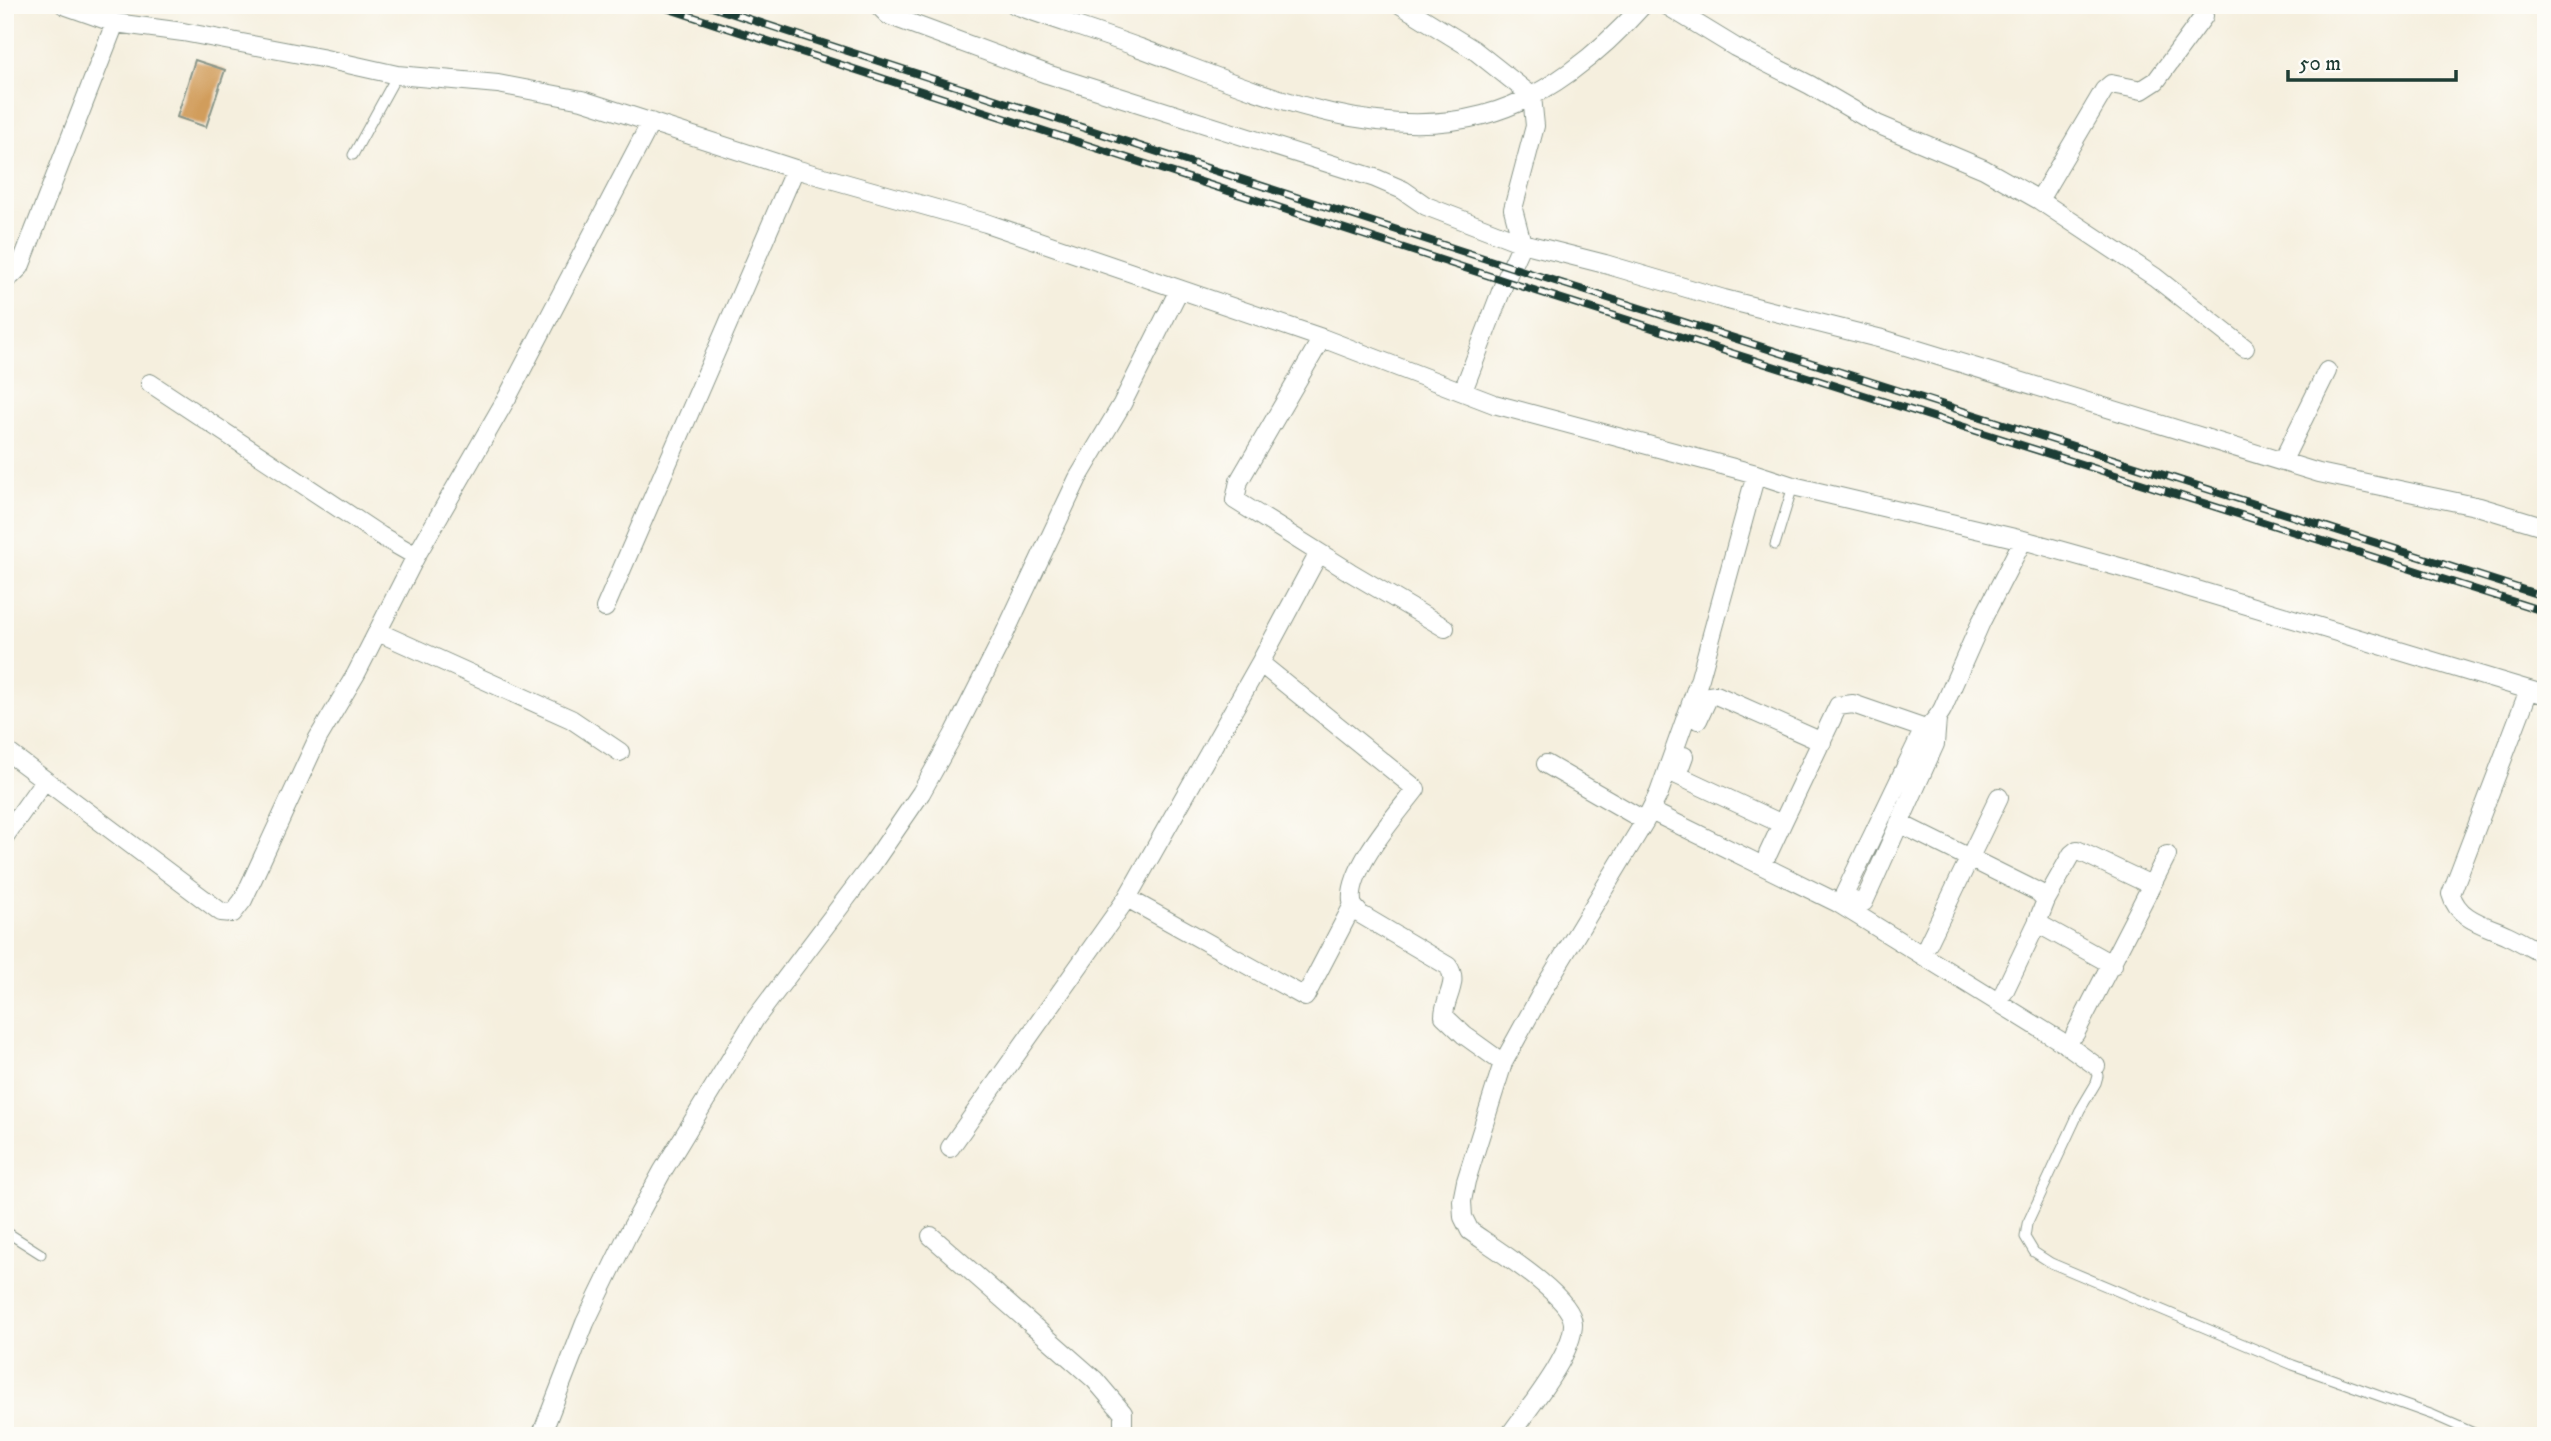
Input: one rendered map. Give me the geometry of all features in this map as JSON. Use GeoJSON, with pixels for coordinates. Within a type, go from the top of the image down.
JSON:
{"type":"FeatureCollection","features":[{"type":"Feature","properties":{"kind":"street"},"geometry":{"type":"LineString","coordinates":[[64,5],[115,23],[321,58],[397,75],[498,84],[582,100],[795,169],[986,223],[1322,338],[1494,404],[1793,486],[2023,540],[2538,693],[2452,894],[2459,910],[2468,917],[2507,934],[2546,956]]}},
{"type":"Feature","properties":{"kind":"street"},"geometry":{"type":"LineString","coordinates":[[878,5],[888,15],[1048,74],[1375,178],[1404,190],[1426,206],[1522,243],[1885,340],[2319,473],[2480,507],[2546,527]]}},
{"type":"Feature","properties":{"kind":"street"},"geometry":{"type":"LineString","coordinates":[[1015,5],[1140,48],[1262,95],[1321,110],[1382,121],[1432,122],[1483,115],[1532,96],[1591,55],[1643,5]]}},
{"type":"Feature","properties":{"kind":"street"},"geometry":{"type":"LineString","coordinates":[[1401,5],[1474,50],[1532,96],[1535,126],[1513,209],[1522,243],[1463,391]]}},
{"type":"Feature","properties":{"kind":"street"},"geometry":{"type":"LineString","coordinates":[[1666,5],[1735,47],[1810,85],[1877,124],[1984,169],[2039,200],[2155,277],[2245,348]]}},
{"type":"Feature","properties":{"kind":"street"},"geometry":{"type":"LineString","coordinates":[[2039,200],[2105,90],[2111,84],[2143,89],[2156,80],[2204,16]]}},
{"type":"Feature","properties":{"kind":"street"},"geometry":{"type":"LineString","coordinates":[[5,278],[20,267],[115,23]]}},
{"type":"Feature","properties":{"kind":"street"},"geometry":{"type":"LineString","coordinates":[[5,750],[220,912],[233,913],[248,888],[318,738],[378,632],[416,556],[508,396],[651,122]]}},
{"type":"Feature","properties":{"kind":"street"},"geometry":{"type":"LineString","coordinates":[[605,608],[795,169]]}},
{"type":"Feature","properties":{"kind":"street"},"geometry":{"type":"LineString","coordinates":[[541,1436],[585,1323],[656,1183],[754,1019],[873,863],[921,793],[984,674],[1078,478],[1122,404],[1179,290]]}},
{"type":"Feature","properties":{"kind":"street"},"geometry":{"type":"LineString","coordinates":[[1322,338],[1238,481],[1235,500],[1446,628]]}},
{"type":"Feature","properties":{"kind":"street"},"geometry":{"type":"LineString","coordinates":[[2282,462],[2327,371]]}},
{"type":"Feature","properties":{"kind":"street"},"geometry":{"type":"LineString","coordinates":[[150,383],[380,536],[416,556]]}},
{"type":"Feature","properties":{"kind":"street"},"geometry":{"type":"LineString","coordinates":[[1509,1436],[1563,1358],[1573,1322],[1567,1306],[1553,1292],[1470,1231],[1463,1217],[1462,1201],[1466,1181],[1503,1062],[1547,983],[1648,816],[1700,678],[1756,474]]}},
{"type":"Feature","properties":{"kind":"street"},"geometry":{"type":"LineString","coordinates":[[1896,820],[1875,830],[1843,897],[1864,902],[1933,727],[1981,622],[2023,540]]}},
{"type":"Feature","properties":{"kind":"street"},"geometry":{"type":"LineString","coordinates":[[950,1148],[1127,898],[1260,663],[1319,552]]}},
{"type":"Feature","properties":{"kind":"street"},"geometry":{"type":"LineString","coordinates":[[378,632],[571,719],[620,752]]}},
{"type":"Feature","properties":{"kind":"street"},"geometry":{"type":"LineString","coordinates":[[1260,663],[1416,789],[1373,846],[1358,873],[1351,899],[1360,914],[1448,966],[1454,973],[1454,980],[1444,1003],[1444,1016],[1464,1035],[1503,1062]]}},
{"type":"Feature","properties":{"kind":"street"},"geometry":{"type":"LineString","coordinates":[[1782,824],[1677,775],[1706,699],[1716,695],[1822,742]]}},
{"type":"Feature","properties":{"kind":"street"},"geometry":{"type":"LineString","coordinates":[[1768,854],[1835,710],[1853,704],[1933,727]]}},
{"type":"Feature","properties":{"kind":"street"},"geometry":{"type":"LineString","coordinates":[[1546,764],[1648,816],[1838,903],[2067,1045],[2096,1066]]}},
{"type":"Feature","properties":{"kind":"street"},"geometry":{"type":"LineString","coordinates":[[5,836],[44,781]]}},
{"type":"Feature","properties":{"kind":"street"},"geometry":{"type":"LineString","coordinates":[[1928,944],[1999,797]]}},
{"type":"Feature","properties":{"kind":"street"},"geometry":{"type":"LineString","coordinates":[[1875,830],[1896,820]]}},
{"type":"Feature","properties":{"kind":"street"},"geometry":{"type":"LineString","coordinates":[[1896,820],[2038,892],[2046,900]]}},
{"type":"Feature","properties":{"kind":"street"},"geometry":{"type":"LineString","coordinates":[[2004,992],[2046,900],[2072,854],[2077,850],[2151,885]]}},
{"type":"Feature","properties":{"kind":"street"},"geometry":{"type":"LineString","coordinates":[[2075,1034],[2113,965],[2167,855]]}},
{"type":"Feature","properties":{"kind":"street"},"geometry":{"type":"LineString","coordinates":[[1127,898],[1305,997],[1353,905]]}},
{"type":"Feature","properties":{"kind":"street"},"geometry":{"type":"LineString","coordinates":[[2037,923],[2113,965]]}},
{"type":"Feature","properties":{"kind":"street"},"geometry":{"type":"LineString","coordinates":[[931,1236],[1095,1380],[1122,1413],[1123,1430],[1120,1436]]}},
{"type":"Feature","properties":{"kind":"lane"},"geometry":{"type":"LineString","coordinates":[[353,155],[397,75]]}},
{"type":"Feature","properties":{"kind":"lane"},"geometry":{"type":"LineString","coordinates":[[1775,545],[1793,486]]}},
{"type":"Feature","properties":{"kind":"lane"},"geometry":{"type":"LineString","coordinates":[[2096,1066],[2096,1083],[2080,1110],[2027,1224],[2025,1237],[2034,1252],[2051,1263],[2293,1365],[2433,1415],[2481,1436]]}},
{"type":"Feature","properties":{"kind":"lane"},"geometry":{"type":"LineString","coordinates":[[5,1231],[41,1254]]}},
{"type":"Feature","properties":{"kind":"building"},"geometry":{"type":"Polygon","coordinates":[[[195,60],[225,70],[206,127],[177,117],[195,60]]]}},
{"type":"Feature","properties":{"kind":"railway"},"geometry":{"type":"LineString","coordinates":[[657,5],[1505,281],[2546,612]]}},
{"type":"Feature","properties":{"kind":"railway"},"geometry":{"type":"LineString","coordinates":[[706,5],[1511,267],[2546,597]]}}]}
